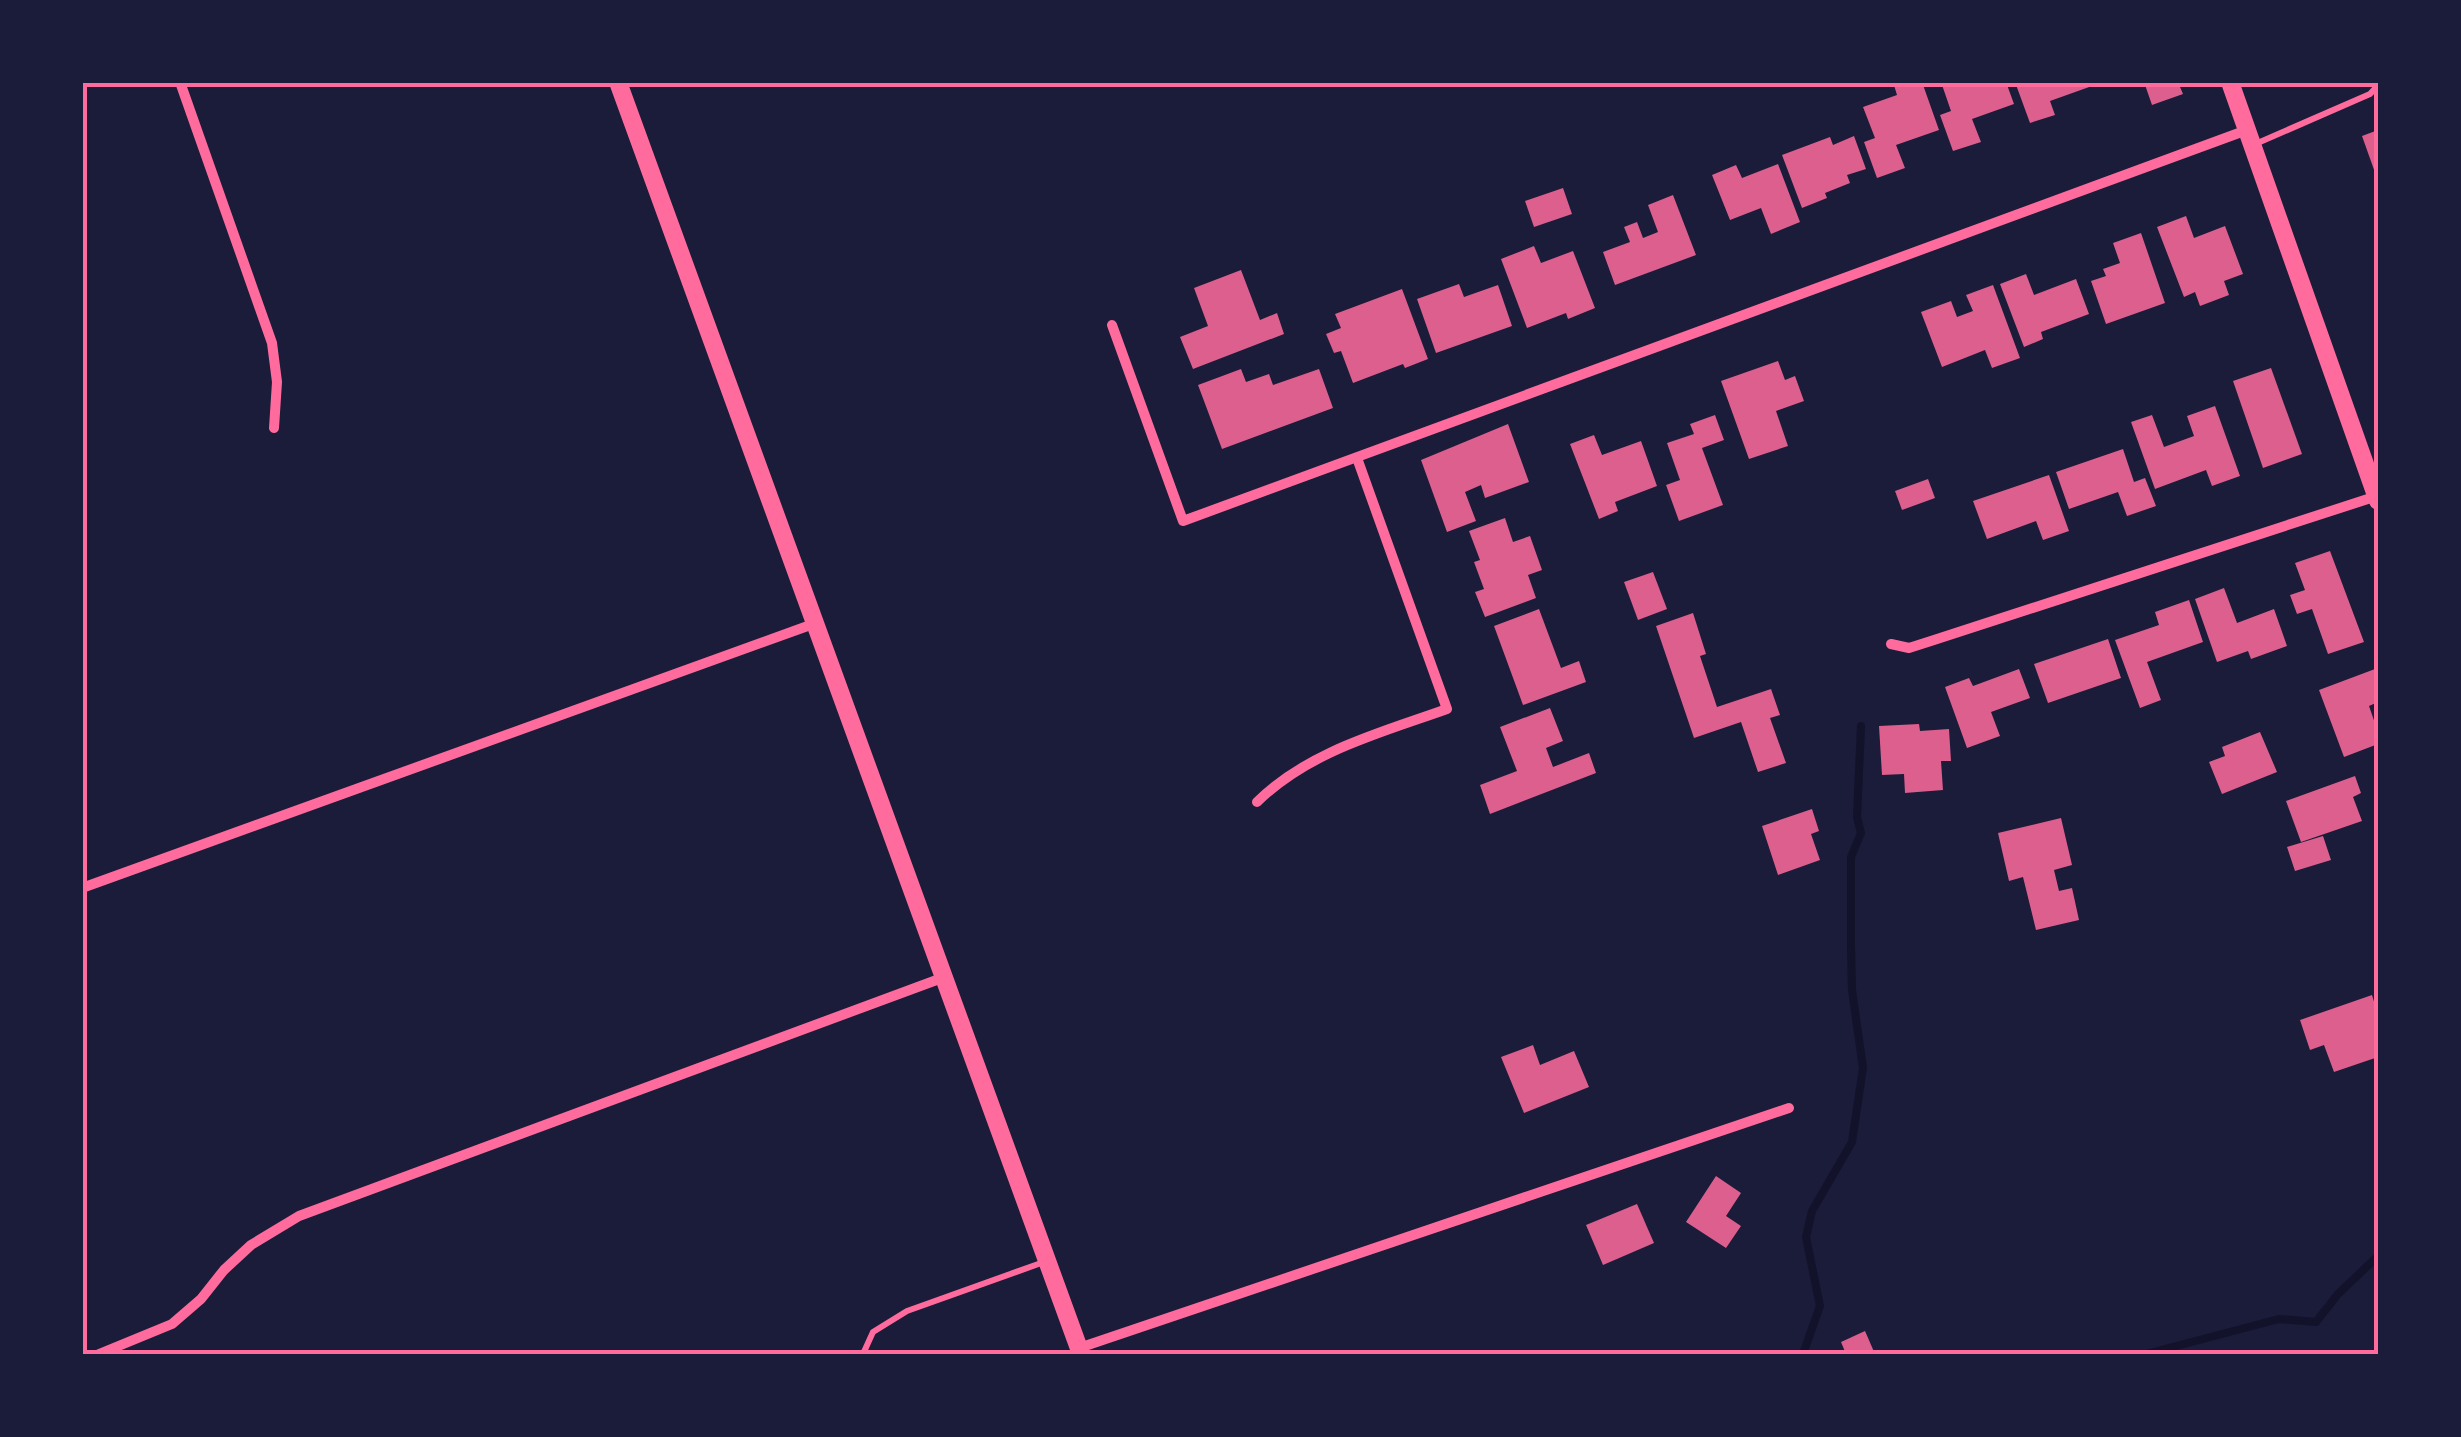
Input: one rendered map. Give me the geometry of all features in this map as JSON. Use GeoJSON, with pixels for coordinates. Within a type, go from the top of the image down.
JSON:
{"type":"FeatureCollection","features":[{"type":"Feature","properties":{"kind":"street"},"geometry":{"type":"LineString","coordinates":[[180,82],[272,343],[277,382],[274,428]]}},
{"type":"Feature","properties":{"kind":"street"},"geometry":{"type":"LineString","coordinates":[[618,82],[1080,1351],[1788,1108]]}},
{"type":"Feature","properties":{"kind":"street"},"geometry":{"type":"LineString","coordinates":[[1891,644],[1908,648],[2378,499],[2230,82]]}},
{"type":"Feature","properties":{"kind":"street"},"geometry":{"type":"LineString","coordinates":[[1112,325],[1182,521],[2249,138]]}},
{"type":"Feature","properties":{"kind":"street"},"geometry":{"type":"LineString","coordinates":[[1257,802],[1297,768],[1332,751],[1447,709],[1357,458]]}},
{"type":"Feature","properties":{"kind":"street"},"geometry":{"type":"LineString","coordinates":[[82,888],[816,622]]}},
{"type":"Feature","properties":{"kind":"street"},"geometry":{"type":"LineString","coordinates":[[99,1354],[172,1324],[251,1245],[299,1216],[942,978]]}},
{"type":"Feature","properties":{"kind":"lane"},"geometry":{"type":"LineString","coordinates":[[2249,138],[2370,94],[2378,85]]}},
{"type":"Feature","properties":{"kind":"lane"},"geometry":{"type":"LineString","coordinates":[[863,1354],[873,1332],[907,1310],[1046,1261]]}},
{"type":"Feature","properties":{"kind":"building"},"geometry":{"type":"Polygon","coordinates":[[[1893,82],[1922,82],[1939,130],[1896,145],[1905,168],[1877,178],[1864,142],[1875,138],[1863,107],[1897,95],[1893,82]]]}},
{"type":"Feature","properties":{"kind":"building"},"geometry":{"type":"Polygon","coordinates":[[[1941,82],[2006,82],[2014,104],[1972,119],[1981,142],[1953,151],[1940,115],[1951,111],[1941,82]]]}},
{"type":"Feature","properties":{"kind":"building"},"geometry":{"type":"Polygon","coordinates":[[[2015,82],[2091,82],[2092,86],[2050,101],[2055,115],[2030,123],[2015,82]]]}},
{"type":"Feature","properties":{"kind":"building"},"geometry":{"type":"Polygon","coordinates":[[[2144,82],[2178,82],[2183,94],[2152,105],[2144,82]]]}},
{"type":"Feature","properties":{"kind":"building"},"geometry":{"type":"Polygon","coordinates":[[[2378,130],[2378,181],[2362,136],[2378,130]]]}},
{"type":"Feature","properties":{"kind":"building"},"geometry":{"type":"Polygon","coordinates":[[[1854,136],[1866,169],[1847,175],[1850,183],[1802,208],[1782,155],[1830,137],[1833,145],[1854,136]]]}},
{"type":"Feature","properties":{"kind":"building"},"geometry":{"type":"Polygon","coordinates":[[[1778,164],[1800,222],[1771,234],[1761,208],[1730,220],[1712,175],[1736,165],[1742,178],[1778,164]]]}},
{"type":"Feature","properties":{"kind":"building"},"geometry":{"type":"Polygon","coordinates":[[[1563,188],[1572,214],[1534,227],[1525,201],[1563,188]]]}},
{"type":"Feature","properties":{"kind":"building"},"geometry":{"type":"Polygon","coordinates":[[[1673,195],[1696,255],[1615,285],[1603,252],[1630,242],[1624,227],[1637,222],[1643,238],[1658,232],[1648,205],[1673,195]]]}},
{"type":"Feature","properties":{"kind":"building"},"geometry":{"type":"Polygon","coordinates":[[[2186,216],[2194,238],[2225,226],[2243,274],[2224,281],[2229,295],[2200,306],[2195,292],[2184,297],[2157,227],[2186,216]]]}},
{"type":"Feature","properties":{"kind":"building"},"geometry":{"type":"Polygon","coordinates":[[[2141,233],[2165,303],[2106,324],[2091,281],[2106,276],[2103,269],[2120,263],[2113,243],[2141,233]]]}},
{"type":"Feature","properties":{"kind":"building"},"geometry":{"type":"Polygon","coordinates":[[[1534,246],[1541,263],[1573,251],[1595,308],[1568,319],[1566,313],[1527,328],[1501,259],[1534,246]]]}},
{"type":"Feature","properties":{"kind":"building"},"geometry":{"type":"Polygon","coordinates":[[[1241,270],[1260,320],[1277,313],[1284,334],[1193,369],[1180,337],[1208,326],[1194,288],[1241,270]]]}},
{"type":"Feature","properties":{"kind":"building"},"geometry":{"type":"Polygon","coordinates":[[[2026,274],[2034,295],[2076,279],[2089,314],[2041,332],[2043,339],[2024,347],[2000,284],[2026,274]]]}},
{"type":"Feature","properties":{"kind":"building"},"geometry":{"type":"Polygon","coordinates":[[[1459,284],[1464,297],[1498,285],[1512,326],[1436,353],[1417,299],[1459,284]]]}},
{"type":"Feature","properties":{"kind":"building"},"geometry":{"type":"Polygon","coordinates":[[[1993,285],[2020,358],[1992,368],[1985,350],[1942,367],[1921,312],[1951,301],[1957,317],[1973,311],[1966,295],[1993,285]]]}},
{"type":"Feature","properties":{"kind":"building"},"geometry":{"type":"Polygon","coordinates":[[[1402,289],[1428,359],[1353,383],[1341,351],[1334,353],[1326,334],[1341,328],[1335,314],[1402,289]]]}},
{"type":"Feature","properties":{"kind":"building"},"geometry":{"type":"Polygon","coordinates":[[[1778,361],[1785,380],[1795,376],[1804,401],[1776,411],[1788,446],[1749,459],[1721,381],[1778,361]]]}},
{"type":"Feature","properties":{"kind":"building"},"geometry":{"type":"Polygon","coordinates":[[[2271,368],[2302,454],[2263,468],[2233,381],[2271,368]]]}},
{"type":"Feature","properties":{"kind":"building"},"geometry":{"type":"Polygon","coordinates":[[[1241,369],[1246,382],[1269,374],[1273,385],[1319,369],[1333,408],[1222,449],[1198,385],[1241,369]]]}},
{"type":"Feature","properties":{"kind":"building"},"geometry":{"type":"Polygon","coordinates":[[[2215,406],[2240,476],[2212,486],[2206,470],[2155,489],[2131,422],[2152,415],[2164,447],[2194,436],[2187,416],[2215,406]]]}},
{"type":"Feature","properties":{"kind":"building"},"geometry":{"type":"Polygon","coordinates":[[[1715,415],[1724,440],[1702,448],[1723,505],[1679,521],[1666,485],[1680,480],[1667,443],[1694,434],[1690,424],[1715,415]]]}},
{"type":"Feature","properties":{"kind":"building"},"geometry":{"type":"Polygon","coordinates":[[[1508,424],[1529,482],[1485,498],[1481,485],[1465,492],[1476,521],[1447,532],[1421,460],[1508,424]]]}},
{"type":"Feature","properties":{"kind":"building"},"geometry":{"type":"Polygon","coordinates":[[[1594,435],[1602,455],[1641,441],[1657,486],[1615,502],[1618,511],[1599,519],[1570,444],[1594,435]]]}},
{"type":"Feature","properties":{"kind":"building"},"geometry":{"type":"Polygon","coordinates":[[[2123,449],[2134,482],[2145,478],[2156,506],[2127,516],[2118,492],[2069,509],[2056,472],[2123,449]]]}},
{"type":"Feature","properties":{"kind":"building"},"geometry":{"type":"Polygon","coordinates":[[[2049,475],[2069,531],[2043,540],[2036,521],[1987,539],[1973,501],[2049,475]]]}},
{"type":"Feature","properties":{"kind":"building"},"geometry":{"type":"Polygon","coordinates":[[[1928,479],[1935,498],[1902,510],[1895,491],[1928,479]]]}},
{"type":"Feature","properties":{"kind":"building"},"geometry":{"type":"Polygon","coordinates":[[[1505,518],[1513,542],[1530,536],[1542,570],[1528,575],[1536,598],[1485,617],[1475,592],[1484,589],[1474,562],[1480,560],[1469,531],[1505,518]]]}},
{"type":"Feature","properties":{"kind":"building"},"geometry":{"type":"Polygon","coordinates":[[[2330,551],[2364,642],[2328,654],[2312,609],[2297,614],[2290,595],[2305,590],[2295,563],[2330,551]]]}},
{"type":"Feature","properties":{"kind":"building"},"geometry":{"type":"Polygon","coordinates":[[[1653,572],[1667,609],[1638,620],[1624,582],[1653,572]]]}},
{"type":"Feature","properties":{"kind":"building"},"geometry":{"type":"Polygon","coordinates":[[[2224,588],[2237,623],[2274,609],[2287,646],[2251,659],[2248,651],[2217,662],[2195,599],[2224,588]]]}},
{"type":"Feature","properties":{"kind":"building"},"geometry":{"type":"Polygon","coordinates":[[[2189,600],[2203,642],[2147,662],[2161,700],[2140,708],[2115,640],[2159,625],[2155,612],[2189,600]]]}},
{"type":"Feature","properties":{"kind":"building"},"geometry":{"type":"Polygon","coordinates":[[[1539,609],[1561,668],[1579,661],[1586,682],[1523,705],[1494,626],[1539,609]]]}},
{"type":"Feature","properties":{"kind":"building"},"geometry":{"type":"Polygon","coordinates":[[[1693,613],[1706,654],[1700,656],[1717,707],[1771,689],[1780,715],[1770,718],[1786,763],[1758,772],[1741,722],[1694,738],[1656,626],[1693,613]]]}},
{"type":"Feature","properties":{"kind":"building"},"geometry":{"type":"Polygon","coordinates":[[[2108,639],[2121,678],[2048,703],[2034,664],[2108,639]]]}},
{"type":"Feature","properties":{"kind":"building"},"geometry":{"type":"Polygon","coordinates":[[[2019,669],[2030,698],[1991,712],[2000,736],[1967,748],[1945,687],[1969,678],[1973,686],[2019,669]]]}},
{"type":"Feature","properties":{"kind":"building"},"geometry":{"type":"Polygon","coordinates":[[[2375,669],[2378,702],[2369,706],[2378,744],[2344,757],[2319,690],[2375,669]]]}},
{"type":"Feature","properties":{"kind":"building"},"geometry":{"type":"Polygon","coordinates":[[[1550,708],[1563,741],[1546,748],[1553,767],[1589,753],[1596,773],[1490,814],[1480,785],[1517,771],[1500,727],[1550,708]]]}},
{"type":"Feature","properties":{"kind":"building"},"geometry":{"type":"Polygon","coordinates":[[[1919,724],[1920,731],[1949,729],[1951,761],[1941,761],[1943,790],[1905,793],[1904,774],[1882,775],[1879,726],[1919,724]]]}},
{"type":"Feature","properties":{"kind":"building"},"geometry":{"type":"Polygon","coordinates":[[[2260,732],[2277,772],[2222,794],[2209,762],[2225,756],[2222,747],[2260,732]]]}},
{"type":"Feature","properties":{"kind":"building"},"geometry":{"type":"Polygon","coordinates":[[[2355,776],[2361,793],[2353,797],[2362,821],[2301,842],[2286,801],[2355,776]]]}},
{"type":"Feature","properties":{"kind":"building"},"geometry":{"type":"Polygon","coordinates":[[[1812,809],[1819,831],[1811,834],[1820,860],[1778,875],[1762,826],[1812,809]]]}},
{"type":"Feature","properties":{"kind":"building"},"geometry":{"type":"Polygon","coordinates":[[[2061,818],[2072,865],[2054,870],[2059,891],[2072,888],[2079,920],[2036,930],[2023,877],[2009,881],[1998,833],[2061,818]]]}},
{"type":"Feature","properties":{"kind":"building"},"geometry":{"type":"Polygon","coordinates":[[[2323,836],[2331,860],[2295,871],[2287,847],[2323,836]]]}},
{"type":"Feature","properties":{"kind":"building"},"geometry":{"type":"Polygon","coordinates":[[[2372,995],[2375,1005],[2378,1004],[2378,1057],[2334,1072],[2324,1045],[2310,1050],[2300,1020],[2372,995]]]}},
{"type":"Feature","properties":{"kind":"building"},"geometry":{"type":"Polygon","coordinates":[[[1533,1045],[1540,1065],[1574,1051],[1589,1087],[1524,1113],[1501,1057],[1533,1045]]]}},
{"type":"Feature","properties":{"kind":"building"},"geometry":{"type":"Polygon","coordinates":[[[1716,1176],[1741,1193],[1726,1216],[1741,1226],[1726,1248],[1686,1222],[1716,1176]]]}},
{"type":"Feature","properties":{"kind":"building"},"geometry":{"type":"Polygon","coordinates":[[[1637,1204],[1654,1243],[1603,1265],[1586,1225],[1637,1204]]]}},
{"type":"Feature","properties":{"kind":"building"},"geometry":{"type":"Polygon","coordinates":[[[1865,1331],[1875,1354],[1846,1354],[1841,1342],[1865,1331]]]}},
{"type":"Feature","properties":{"kind":"waterway"},"geometry":{"type":"LineString","coordinates":[[1803,1354],[1820,1306],[1806,1237],[1812,1211],[1852,1142],[1863,1068],[1852,990],[1851,947],[1851,857],[1861,833],[1857,817],[1861,726]]}},
{"type":"Feature","properties":{"kind":"waterway"},"geometry":{"type":"LineString","coordinates":[[2146,1354],[2279,1319],[2316,1322],[2338,1294],[2378,1256]]}}]}
